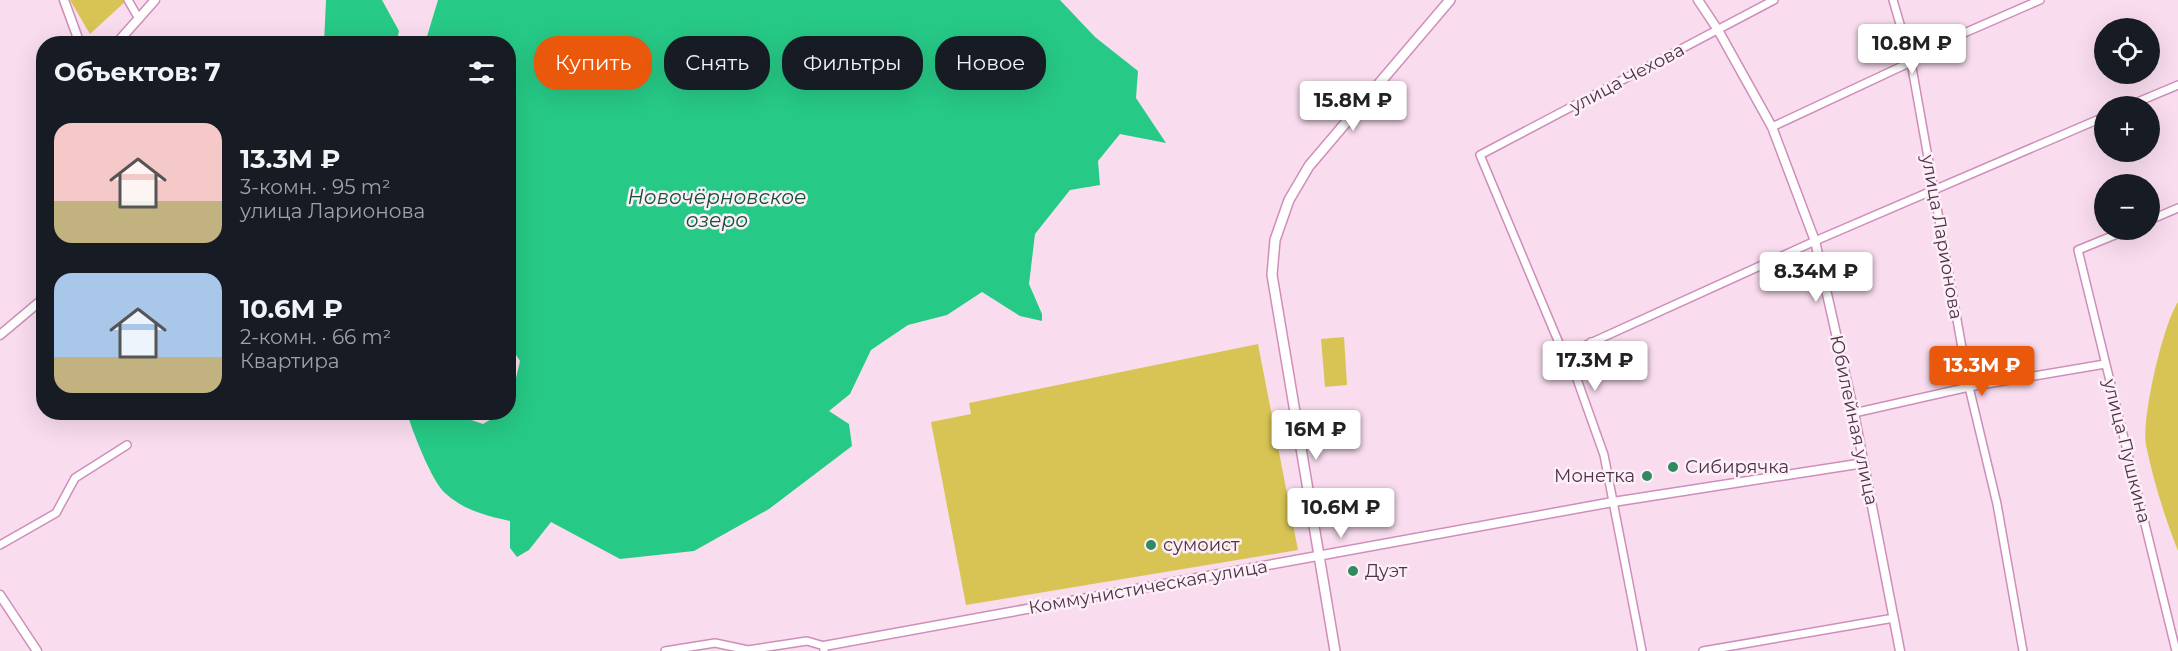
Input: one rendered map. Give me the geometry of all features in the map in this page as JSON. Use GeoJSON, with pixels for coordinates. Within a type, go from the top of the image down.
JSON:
{"type":"FeatureCollection","features":[{"type":"Feature","properties":{"kind":"main road"},"geometry":{"type":"LineString","coordinates":[[1335,651],[1272,275],[1275,240],[1289,200],[1309,166],[1450,0]]}},
{"type":"Feature","properties":{"kind":"street"},"geometry":{"type":"LineString","coordinates":[[64,0],[77,36]]}},
{"type":"Feature","properties":{"kind":"street"},"geometry":{"type":"LineString","coordinates":[[128,0],[139,19]]}},
{"type":"Feature","properties":{"kind":"street"},"geometry":{"type":"LineString","coordinates":[[123,36],[155,0]]}},
{"type":"Feature","properties":{"kind":"street","name":"Юбилейная улица"},"geometry":{"type":"LineString","coordinates":[[1698,0],[1718,30],[1772,127],[1815,241],[1854,413],[1900,651]]}},
{"type":"Feature","properties":{"kind":"street","name":"улица Чехова"},"geometry":{"type":"LineString","coordinates":[[1564,355],[1480,155],[1774,0]]}},
{"type":"Feature","properties":{"kind":"street","name":"улица Ларионова"},"geometry":{"type":"LineString","coordinates":[[1893,0],[1911,62],[1969,387],[1997,504],[2023,651]]}},
{"type":"Feature","properties":{"kind":"street"},"geometry":{"type":"LineString","coordinates":[[1772,127],[1911,62],[1916,54],[2040,0]]}},
{"type":"Feature","properties":{"kind":"street"},"geometry":{"type":"LineString","coordinates":[[2152,96],[2178,85]]}},
{"type":"Feature","properties":{"kind":"street"},"geometry":{"type":"LineString","coordinates":[[1642,651],[1604,455],[1573,368],[1564,355],[1815,241],[1934,192],[2094,121]]}},
{"type":"Feature","properties":{"kind":"street"},"geometry":{"type":"LineString","coordinates":[[2160,216],[2178,208]]}},
{"type":"Feature","properties":{"kind":"street","name":"улица Пушкина"},"geometry":{"type":"LineString","coordinates":[[2102,240],[2078,250],[2176,651]]}},
{"type":"Feature","properties":{"kind":"street"},"geometry":{"type":"LineString","coordinates":[[0,335],[36,304]]}},
{"type":"Feature","properties":{"kind":"street"},"geometry":{"type":"LineString","coordinates":[[1573,368],[1593,340]]}},
{"type":"Feature","properties":{"kind":"street"},"geometry":{"type":"LineString","coordinates":[[1854,413],[1969,387],[2105,364]]}},
{"type":"Feature","properties":{"kind":"street"},"geometry":{"type":"LineString","coordinates":[[0,545],[57,513],[75,478],[127,445]]}},
{"type":"Feature","properties":{"kind":"street","name":"Коммунистическая улица"},"geometry":{"type":"LineString","coordinates":[[824,648],[1613,502],[1864,463]]}},
{"type":"Feature","properties":{"kind":"street"},"geometry":{"type":"LineString","coordinates":[[0,595],[37,651]]}},
{"type":"Feature","properties":{"kind":"street"},"geometry":{"type":"LineString","coordinates":[[1703,651],[1894,618]]}},
{"type":"Feature","properties":{"kind":"street"},"geometry":{"type":"LineString","coordinates":[[665,651],[715,643],[748,650],[807,642],[824,648]]}},
{"type":"Feature","properties":{"kind":"shaded area"},"geometry":{"type":"Polygon","coordinates":[[[70,0],[127,0],[90,34],[70,0]]]}},
{"type":"Feature","properties":{"kind":"shaded area"},"geometry":{"type":"Polygon","coordinates":[[[2178,302],[2178,551],[2156,485],[2145,432],[2154,372],[2166,330],[2178,302]]]}},
{"type":"Feature","properties":{"kind":"shaded area"},"geometry":{"type":"Polygon","coordinates":[[[1344,337],[1347,385],[1325,387],[1321,339],[1344,337]]]}},
{"type":"Feature","properties":{"kind":"shaded area"},"geometry":{"type":"Polygon","coordinates":[[[1258,344],[1298,550],[966,605],[931,422],[971,414],[969,403],[1258,344]]]}},
{"type":"Feature","properties":{"kind":"water"},"geometry":{"type":"Polygon","coordinates":[[[326,0],[382,0],[399,31],[398,36],[324,36],[326,0]]]}},
{"type":"Feature","properties":{"kind":"water","name":"Новочёрновское озеро"},"geometry":{"type":"Polygon","coordinates":[[[438,0],[1060,0],[1095,37],[1138,71],[1136,98],[1166,143],[1120,134],[1098,161],[1100,185],[1070,190],[1035,234],[1029,284],[1042,314],[1042,321],[1020,316],[982,292],[947,315],[908,325],[871,350],[850,394],[829,411],[849,424],[852,446],[769,509],[694,551],[620,559],[551,522],[529,550],[517,557],[510,548],[510,521],[467,508],[452,499],[440,487],[423,455],[409,420],[471,420],[483,424],[490,420],[516,420],[516,378],[520,361],[516,355],[516,36],[427,36],[438,0]]]}},
{"type":"Feature","properties":{"kind":"place","name":"Сибирячка"},"geometry":{"type":"Point","coordinates":[1673,467]}},
{"type":"Feature","properties":{"kind":"place","name":"Монетка"},"geometry":{"type":"Point","coordinates":[1647,476]}},
{"type":"Feature","properties":{"kind":"place","name":"сумоист"},"geometry":{"type":"Point","coordinates":[1151,545]}},
{"type":"Feature","properties":{"kind":"place","name":"Дуэт"},"geometry":{"type":"Point","coordinates":[1353,571]}}]}
